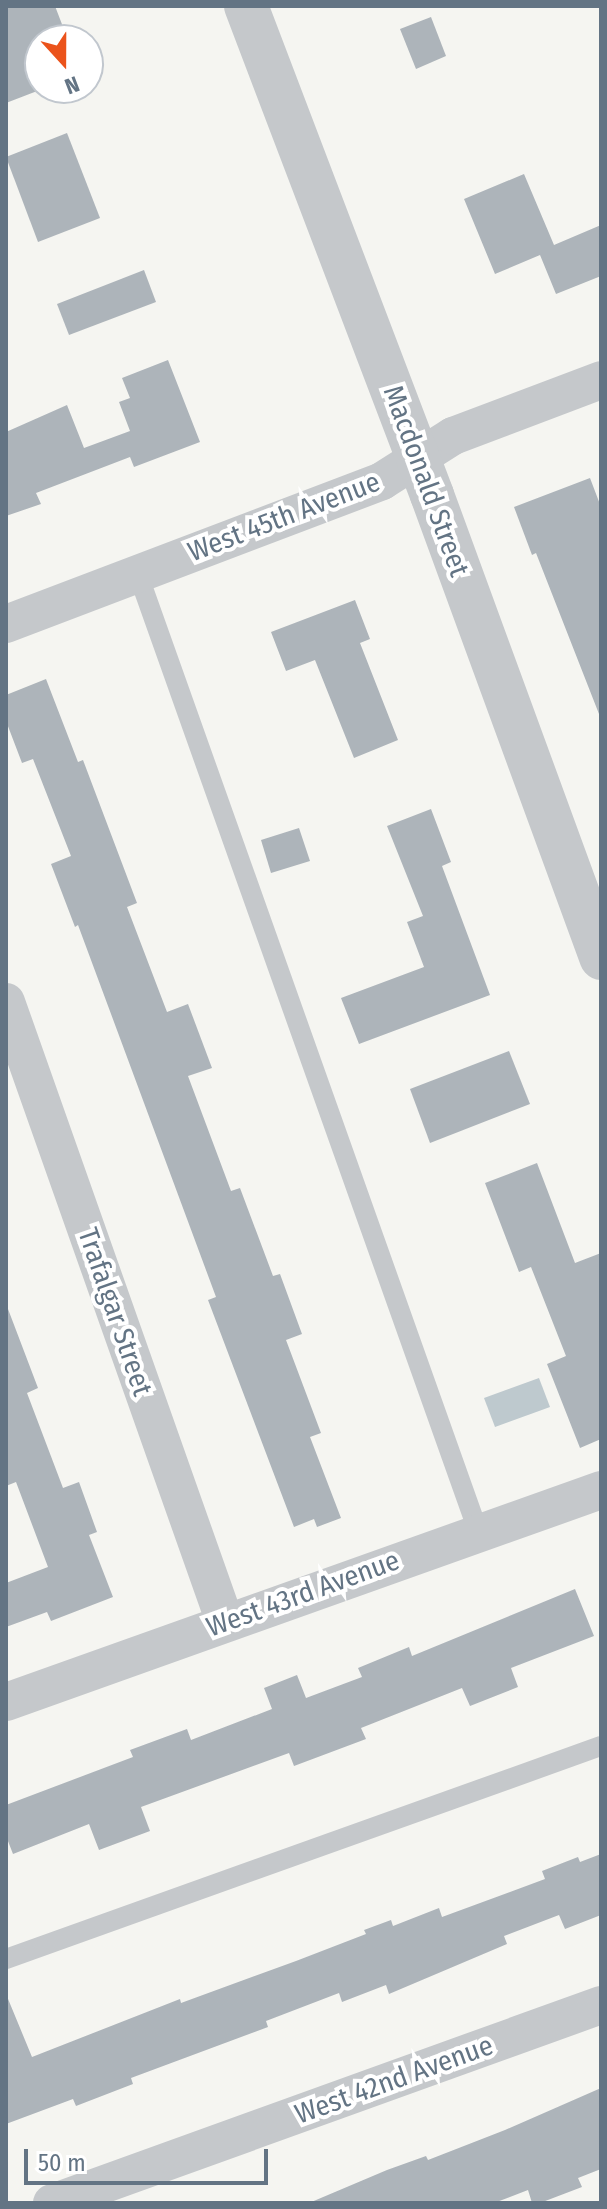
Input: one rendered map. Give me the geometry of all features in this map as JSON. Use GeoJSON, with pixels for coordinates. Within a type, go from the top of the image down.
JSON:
{"type":"FeatureCollection","features":[{"type":"Feature","properties":{"kind":"street","name":"Macdonald Street"},"geometry":{"type":"LineString","coordinates":[[246,6],[592,908],[601,958]]}},
{"type":"Feature","properties":{"kind":"street","name":"West 45th Avenue"},"geometry":{"type":"LineString","coordinates":[[6,624],[382,481],[453,436],[601,380]]}},
{"type":"Feature","properties":{"kind":"street","name":"Trafalgar Street"},"geometry":{"type":"LineString","coordinates":[[6,1002],[225,1622]]}},
{"type":"Feature","properties":{"kind":"street","name":"West 43rd Avenue"},"geometry":{"type":"LineString","coordinates":[[6,1702],[478,1531],[601,1490]]}},
{"type":"Feature","properties":{"kind":"street","name":"West 42nd Avenue"},"geometry":{"type":"LineString","coordinates":[[52,2203],[601,2005]]}},
{"type":"Feature","properties":{"kind":"lane"},"geometry":{"type":"LineString","coordinates":[[138,574],[478,1531]]}},
{"type":"Feature","properties":{"kind":"lane"},"geometry":{"type":"LineString","coordinates":[[6,1959],[601,1746]]}},
{"type":"Feature","properties":{"kind":"shaded area"},"geometry":{"type":"Polygon","coordinates":[[[539,1378],[550,1407],[495,1427],[484,1398],[539,1378]]]}},
{"type":"Feature","properties":{"kind":"building"},"geometry":{"type":"Polygon","coordinates":[[[6,6],[55,6],[62,24],[24,24],[24,96],[6,103],[6,6]]]}},
{"type":"Feature","properties":{"kind":"building"},"geometry":{"type":"Polygon","coordinates":[[[431,17],[446,56],[416,69],[400,29],[431,17]]]}},
{"type":"Feature","properties":{"kind":"building"},"geometry":{"type":"Polygon","coordinates":[[[67,133],[100,218],[38,242],[6,157],[67,133]]]}},
{"type":"Feature","properties":{"kind":"building"},"geometry":{"type":"Polygon","coordinates":[[[524,174],[554,245],[601,225],[601,276],[556,294],[540,255],[495,274],[464,199],[524,174]]]}},
{"type":"Feature","properties":{"kind":"building"},"geometry":{"type":"Polygon","coordinates":[[[144,270],[156,302],[69,335],[57,304],[144,270]]]}},
{"type":"Feature","properties":{"kind":"building"},"geometry":{"type":"Polygon","coordinates":[[[168,360],[200,442],[134,467],[130,457],[36,493],[41,504],[6,516],[6,432],[67,405],[84,448],[130,431],[119,402],[130,398],[122,378],[168,360]]]}},
{"type":"Feature","properties":{"kind":"building"},"geometry":{"type":"Polygon","coordinates":[[[590,478],[601,507],[599,714],[536,553],[532,555],[514,507],[590,478]]]}},
{"type":"Feature","properties":{"kind":"building"},"geometry":{"type":"Polygon","coordinates":[[[355,600],[370,639],[360,643],[398,740],[354,758],[315,660],[286,671],[271,632],[355,600]]]}},
{"type":"Feature","properties":{"kind":"building"},"geometry":{"type":"Polygon","coordinates":[[[46,679],[78,762],[83,760],[137,903],[127,907],[167,1012],[188,1004],[212,1068],[188,1076],[231,1191],[240,1188],[273,1276],[280,1274],[302,1334],[286,1340],[321,1433],[310,1437],[341,1518],[317,1527],[314,1519],[294,1527],[208,1300],[216,1297],[78,925],[75,927],[51,864],[71,856],[33,759],[22,763],[6,721],[6,695],[46,679]]]}},
{"type":"Feature","properties":{"kind":"building"},"geometry":{"type":"Polygon","coordinates":[[[431,809],[451,862],[442,866],[490,995],[359,1044],[341,998],[424,967],[407,922],[423,916],[387,826],[431,809]]]}},
{"type":"Feature","properties":{"kind":"building"},"geometry":{"type":"Polygon","coordinates":[[[299,828],[310,861],[271,873],[261,840],[299,828]]]}},
{"type":"Feature","properties":{"kind":"building"},"geometry":{"type":"Polygon","coordinates":[[[509,1051],[530,1104],[430,1143],[410,1089],[509,1051]]]}},
{"type":"Feature","properties":{"kind":"building"},"geometry":{"type":"Polygon","coordinates":[[[537,1163],[575,1263],[601,1253],[601,1439],[580,1448],[547,1364],[566,1356],[531,1267],[519,1272],[485,1183],[537,1163]]]}},
{"type":"Feature","properties":{"kind":"building"},"geometry":{"type":"Polygon","coordinates":[[[8,1309],[38,1388],[27,1393],[63,1488],[79,1482],[97,1532],[89,1535],[113,1597],[51,1621],[47,1612],[6,1627],[6,1583],[48,1567],[16,1482],[6,1486],[8,1309]]]}},
{"type":"Feature","properties":{"kind":"building"},"geometry":{"type":"Polygon","coordinates":[[[575,1589],[594,1636],[511,1668],[518,1687],[470,1706],[462,1688],[361,1728],[366,1739],[294,1766],[289,1753],[141,1807],[150,1831],[99,1850],[89,1824],[13,1854],[6,1836],[6,1805],[133,1757],[130,1750],[187,1729],[191,1740],[272,1709],[264,1688],[297,1675],[306,1698],[362,1677],[358,1668],[409,1647],[412,1656],[575,1589]]]}},
{"type":"Feature","properties":{"kind":"building"},"geometry":{"type":"Polygon","coordinates":[[[601,1854],[601,1915],[565,1929],[559,1915],[504,1936],[507,1944],[389,1994],[386,1985],[342,2002],[339,1993],[266,2021],[268,2027],[131,2078],[133,2084],[76,2106],[73,2099],[6,2124],[6,1994],[32,2057],[180,1999],[181,2003],[296,1961],[366,1934],[364,1930],[391,1920],[393,1926],[439,1908],[442,1917],[545,1879],[542,1871],[578,1857],[580,1862],[601,1854]]]}},
{"type":"Feature","properties":{"kind":"building"},"geometry":{"type":"Polygon","coordinates":[[[601,2088],[601,2169],[578,2178],[582,2187],[540,2203],[532,2203],[528,2190],[494,2203],[309,2203],[387,2170],[426,2156],[428,2160],[505,2130],[601,2088]]]}}]}
